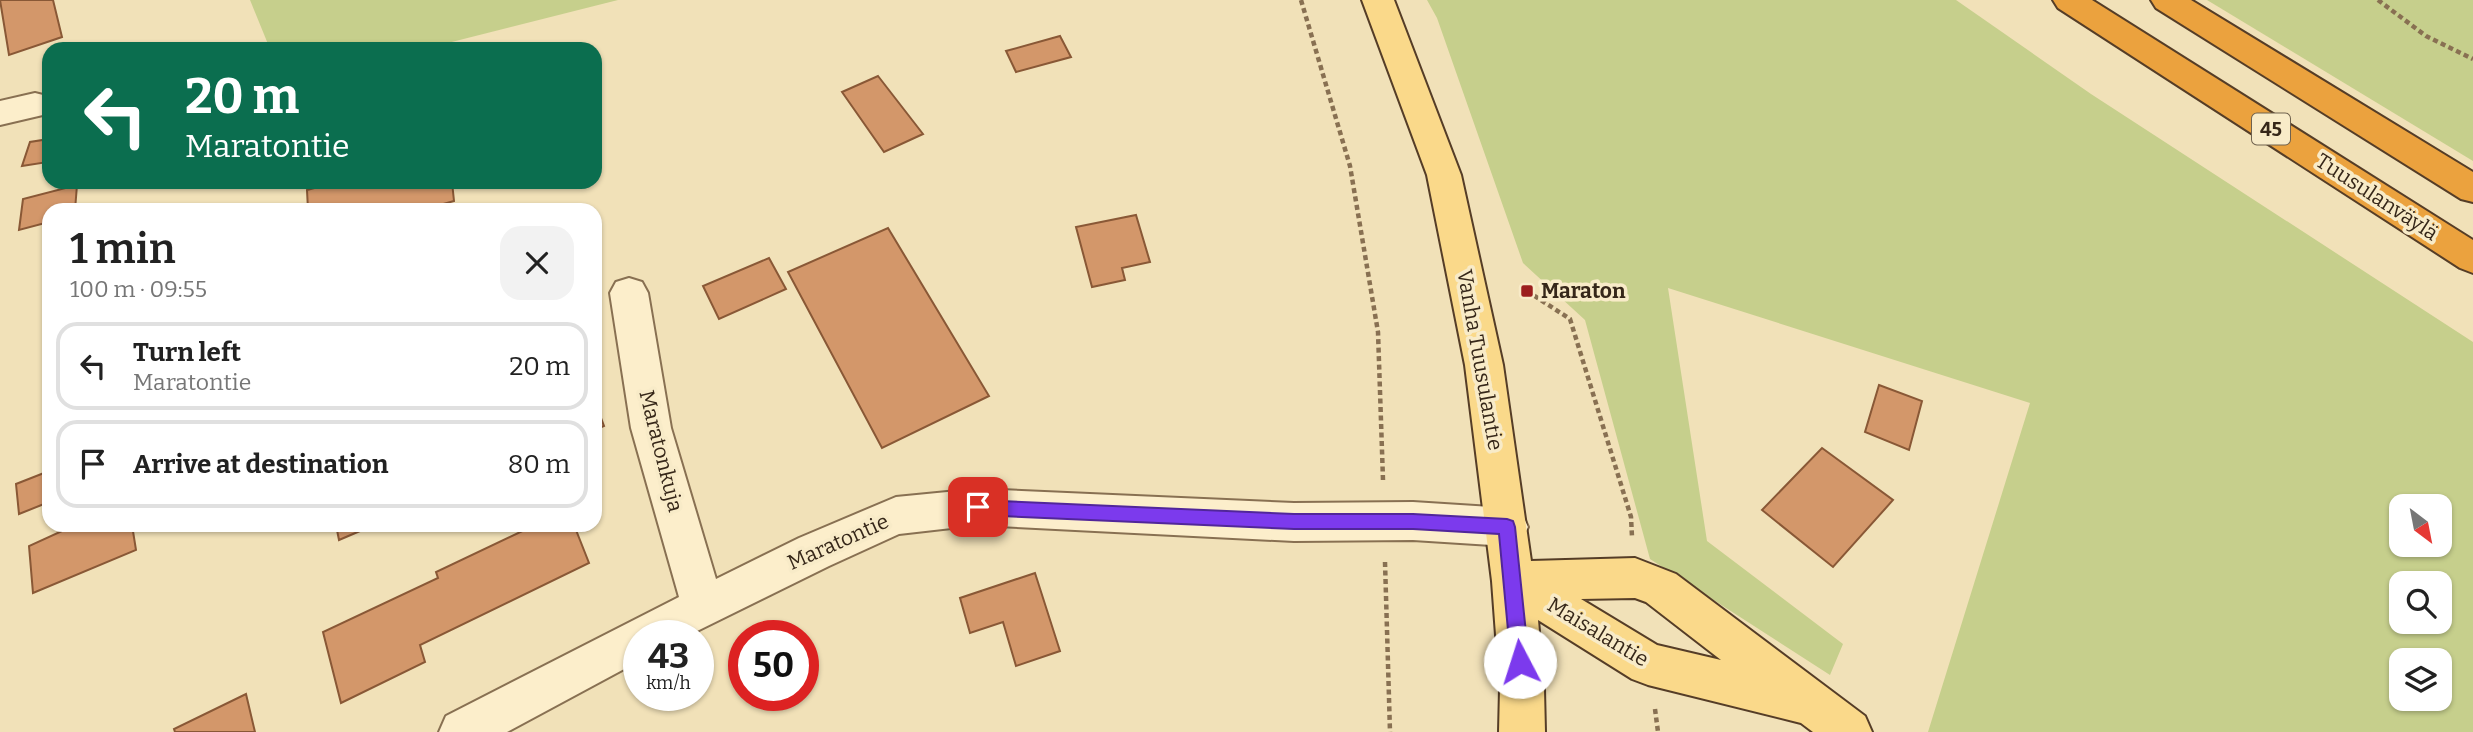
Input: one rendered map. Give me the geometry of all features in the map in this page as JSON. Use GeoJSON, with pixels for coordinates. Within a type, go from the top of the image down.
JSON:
{"type":"FeatureCollection","features":[{"type":"Feature","properties":{"kind":"highway","name":"Tuusulanväylä"},"geometry":{"type":"LineString","coordinates":[[2069,0],[2473,258]]}},
{"type":"Feature","properties":{"kind":"highway"},"geometry":{"type":"LineString","coordinates":[[2167,0],[2473,188]]}},
{"type":"Feature","properties":{"kind":"main road","name":"Vanha Tuusulantie"},"geometry":{"type":"LineString","coordinates":[[1378,0],[1444,175],[1484,365],[1513,581],[1522,690],[1522,732]]}},
{"type":"Feature","properties":{"kind":"main road","name":"Maisalantie"},"geometry":{"type":"LineString","coordinates":[[1513,581],[1635,578],[1661,588],[1833,718]]}},
{"type":"Feature","properties":{"kind":"main road","name":"Maisalantie"},"geometry":{"type":"LineString","coordinates":[[1513,581],[1648,664],[1833,718]]}},
{"type":"Feature","properties":{"kind":"street"},"geometry":{"type":"LineString","coordinates":[[0,113],[35,105]]}},
{"type":"Feature","properties":{"kind":"street","name":"Maratonkuja"},"geometry":{"type":"LineString","coordinates":[[629,293],[651,428],[703,606]]}},
{"type":"Feature","properties":{"kind":"street","name":"Maratontie"},"geometry":{"type":"LineString","coordinates":[[675,620],[897,516],[978,507],[1294,522],[1384,521],[1507,527]]}},
{"type":"Feature","properties":{"kind":"street"},"geometry":{"type":"LineString","coordinates":[[462,732],[623,646]]}},
{"type":"Feature","properties":{"kind":"path"},"geometry":{"type":"LineString","coordinates":[[1301,0],[1350,166],[1378,332],[1390,732]]}},
{"type":"Feature","properties":{"kind":"path"},"geometry":{"type":"LineString","coordinates":[[2378,0],[2426,36],[2473,59]]}},
{"type":"Feature","properties":{"kind":"path"},"geometry":{"type":"LineString","coordinates":[[1527,291],[1570,319],[1631,517],[1635,578]]}},
{"type":"Feature","properties":{"kind":"path"},"geometry":{"type":"LineString","coordinates":[[1648,664],[1658,732]]}},
{"type":"Feature","properties":{"kind":"green space"},"geometry":{"type":"Polygon","coordinates":[[[250,0],[618,0],[452,42],[267,42],[250,0]]]}},
{"type":"Feature","properties":{"kind":"green space"},"geometry":{"type":"Polygon","coordinates":[[[1427,0],[1956,0],[2091,94],[2473,342],[2473,732],[1928,732],[2030,403],[1668,288],[1707,541],[1843,644],[1830,675],[1650,559],[1585,320],[1523,263],[1437,18],[1427,0]]]}},
{"type":"Feature","properties":{"kind":"green space"},"geometry":{"type":"Polygon","coordinates":[[[2207,0],[2473,0],[2473,161],[2207,0]]]}},
{"type":"Feature","properties":{"kind":"building"},"geometry":{"type":"Polygon","coordinates":[[[0,0],[53,0],[62,37],[9,55],[0,0]]]}},
{"type":"Feature","properties":{"kind":"building"},"geometry":{"type":"Polygon","coordinates":[[[1060,36],[1071,57],[1016,72],[1006,51],[1060,36]]]}},
{"type":"Feature","properties":{"kind":"building"},"geometry":{"type":"Polygon","coordinates":[[[878,76],[923,134],[884,152],[842,92],[878,76]]]}},
{"type":"Feature","properties":{"kind":"building"},"geometry":{"type":"Polygon","coordinates":[[[42,140],[42,163],[22,166],[30,142],[42,140]]]}},
{"type":"Feature","properties":{"kind":"building"},"geometry":{"type":"Polygon","coordinates":[[[62,189],[77,189],[76,203],[42,203],[42,224],[19,230],[23,199],[62,189]]]}},
{"type":"Feature","properties":{"kind":"building"},"geometry":{"type":"Polygon","coordinates":[[[453,189],[454,201],[308,203],[307,190],[453,189]]]}},
{"type":"Feature","properties":{"kind":"building"},"geometry":{"type":"Polygon","coordinates":[[[1136,215],[1150,262],[1122,268],[1125,280],[1092,287],[1076,227],[1136,215]]]}},
{"type":"Feature","properties":{"kind":"building"},"geometry":{"type":"Polygon","coordinates":[[[888,228],[989,396],[882,448],[788,272],[888,228]]]}},
{"type":"Feature","properties":{"kind":"building"},"geometry":{"type":"Polygon","coordinates":[[[769,258],[786,289],[719,319],[703,286],[769,258]]]}},
{"type":"Feature","properties":{"kind":"building"},"geometry":{"type":"Polygon","coordinates":[[[1879,385],[1922,401],[1909,450],[1865,432],[1879,385]]]}},
{"type":"Feature","properties":{"kind":"building"},"geometry":{"type":"Polygon","coordinates":[[[1822,448],[1893,500],[1833,567],[1762,510],[1822,448]]]}},
{"type":"Feature","properties":{"kind":"building"},"geometry":{"type":"Polygon","coordinates":[[[42,474],[42,505],[19,514],[16,484],[42,474]]]}},
{"type":"Feature","properties":{"kind":"building"},"geometry":{"type":"Polygon","coordinates":[[[60,532],[133,532],[136,550],[33,593],[29,546],[60,532]]]}},
{"type":"Feature","properties":{"kind":"building"},"geometry":{"type":"Polygon","coordinates":[[[337,532],[358,532],[339,540],[337,532]]]}},
{"type":"Feature","properties":{"kind":"building"},"geometry":{"type":"Polygon","coordinates":[[[520,532],[577,532],[589,563],[420,645],[425,662],[341,703],[323,632],[438,578],[436,572],[520,532]]]}},
{"type":"Feature","properties":{"kind":"building"},"geometry":{"type":"Polygon","coordinates":[[[1035,573],[1060,651],[1016,666],[1003,622],[970,633],[960,598],[1035,573]]]}},
{"type":"Feature","properties":{"kind":"building"},"geometry":{"type":"Polygon","coordinates":[[[246,694],[255,732],[175,732],[174,729],[246,694]]]}},
{"type":"Feature","properties":{"kind":"place","name":"Maraton"},"geometry":{"type":"Point","coordinates":[1527,291]}},
{"type":"Feature","properties":{"kind":"route"},"geometry":{"type":"LineString","coordinates":[[978,507],[1294,522],[1413,521],[1507,527],[1520,662]]}}]}
